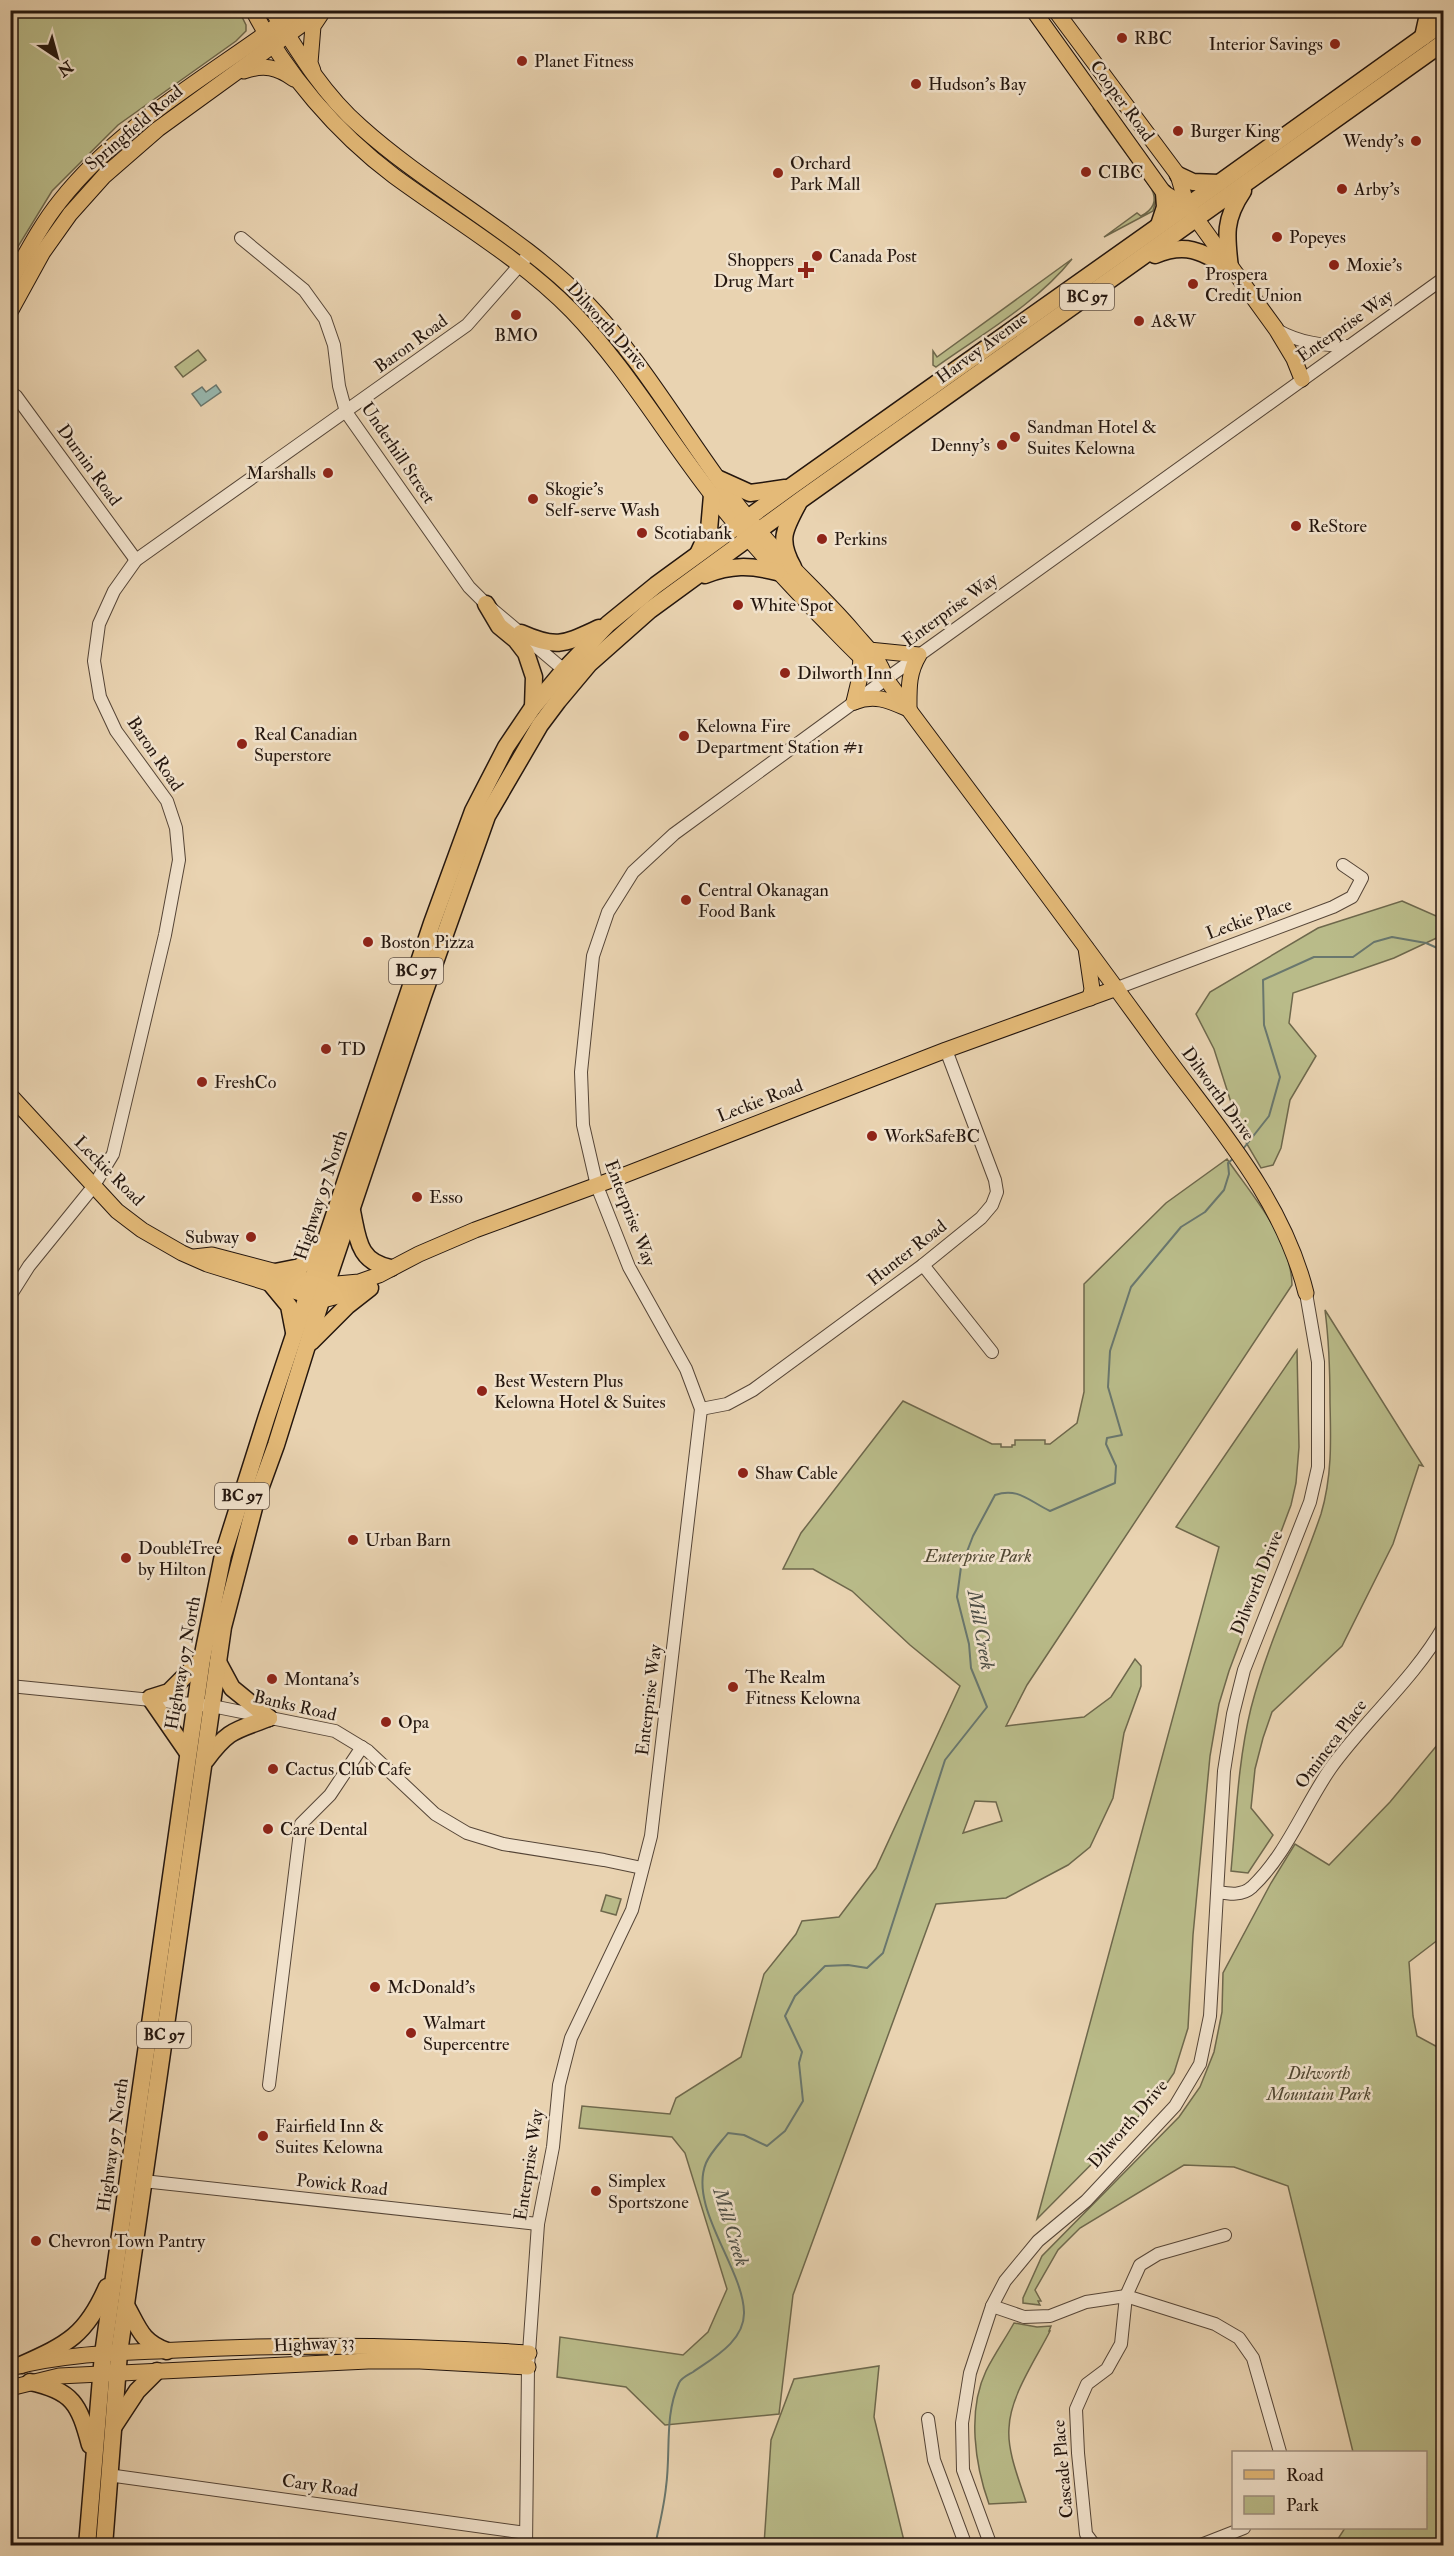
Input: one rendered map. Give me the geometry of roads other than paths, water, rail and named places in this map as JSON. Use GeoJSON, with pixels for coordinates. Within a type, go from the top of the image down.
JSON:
{"type":"FeatureCollection","features":[{"type":"Feature","properties":{"kind":"highway"},"geometry":{"type":"LineString","coordinates":[[1425,45],[1429,10]]}},
{"type":"Feature","properties":{"kind":"highway","name":"Harvey Avenue"},"geometry":{"type":"LineString","coordinates":[[558,701],[589,664],[650,610],[688,582],[748,528],[931,387],[1159,225],[1192,213],[1249,182],[1425,45],[1443,22]]}},
{"type":"Feature","properties":{"kind":"highway"},"geometry":{"type":"LineString","coordinates":[[1425,45],[1443,35]]}},
{"type":"Feature","properties":{"kind":"highway","name":"Harvey Avenue"},"geometry":{"type":"LineString","coordinates":[[795,493],[926,413],[1135,263],[1192,213],[1219,183],[1425,45],[1443,42]]}},
{"type":"Feature","properties":{"kind":"highway"},"geometry":{"type":"LineString","coordinates":[[1178,175],[1193,182],[1219,183]]}},
{"type":"Feature","properties":{"kind":"highway"},"geometry":{"type":"LineString","coordinates":[[1230,268],[1226,225],[1234,204],[1249,182]]}},
{"type":"Feature","properties":{"kind":"highway"},"geometry":{"type":"LineString","coordinates":[[1159,225],[1165,207],[1164,193]]}},
{"type":"Feature","properties":{"kind":"highway"},"geometry":{"type":"LineString","coordinates":[[1135,263],[1171,249],[1193,249],[1230,268]]}},
{"type":"Feature","properties":{"kind":"highway"},"geometry":{"type":"LineString","coordinates":[[926,413],[931,387]]}},
{"type":"Feature","properties":{"kind":"highway"},"geometry":{"type":"LineString","coordinates":[[719,479],[750,493],[795,493],[784,536],[786,553],[794,567]]}},
{"type":"Feature","properties":{"kind":"highway"},"geometry":{"type":"LineString","coordinates":[[698,554],[709,530],[712,495]]}},
{"type":"Feature","properties":{"kind":"highway","name":"Harvey Avenue"},"geometry":{"type":"LineString","coordinates":[[564,670],[608,624],[698,554],[748,528]]}},
{"type":"Feature","properties":{"kind":"highway"},"geometry":{"type":"LineString","coordinates":[[688,582],[736,565],[754,566],[777,572]]}},
{"type":"Feature","properties":{"kind":"highway"},"geometry":{"type":"LineString","coordinates":[[486,604],[499,626],[516,640],[526,653],[534,677],[533,707]]}},
{"type":"Feature","properties":{"kind":"highway"},"geometry":{"type":"LineString","coordinates":[[520,633],[551,644],[572,641],[608,624]]}},
{"type":"Feature","properties":{"kind":"highway"},"geometry":{"type":"LineString","coordinates":[[558,701],[562,689],[561,675],[564,670]]}},
{"type":"Feature","properties":{"kind":"highway","name":"Highway 97 North"},"geometry":{"type":"LineString","coordinates":[[317,1291],[324,1246],[432,923],[473,812],[506,747],[533,707],[564,670]]}},
{"type":"Feature","properties":{"kind":"highway","name":"Highway 97 North"},"geometry":{"type":"LineString","coordinates":[[111,2354],[127,2307],[203,1763],[204,1705],[210,1660],[223,1627],[301,1340],[317,1291],[351,1210],[423,996],[488,816],[540,725],[558,701]]}},
{"type":"Feature","properties":{"kind":"highway"},"geometry":{"type":"LineString","coordinates":[[351,1210],[362,1250],[377,1266],[391,1268]]}},
{"type":"Feature","properties":{"kind":"highway"},"geometry":{"type":"LineString","coordinates":[[324,1246],[300,1267],[273,1278],[289,1306],[301,1340],[370,1288]]}},
{"type":"Feature","properties":{"kind":"highway"},"geometry":{"type":"LineString","coordinates":[[188,1753],[150,1698],[170,1692],[210,1660],[232,1688],[269,1718]]}},
{"type":"Feature","properties":{"kind":"highway","name":"Highway 97 North"},"geometry":{"type":"LineString","coordinates":[[87,2546],[94,2462],[109,2374],[115,2270],[188,1753],[204,1705]]}},
{"type":"Feature","properties":{"kind":"highway"},"geometry":{"type":"LineString","coordinates":[[203,1763],[219,1741],[236,1729],[269,1718]]}},
{"type":"Feature","properties":{"kind":"highway"},"geometry":{"type":"LineString","coordinates":[[131,2159],[143,2181]]}},
{"type":"Feature","properties":{"kind":"highway"},"geometry":{"type":"LineString","coordinates":[[16,2367],[60,2348],[82,2330],[96,2312],[115,2270]]}},
{"type":"Feature","properties":{"kind":"highway"},"geometry":{"type":"LineString","coordinates":[[127,2307],[143,2337],[152,2345],[167,2350]]}},
{"type":"Feature","properties":{"kind":"highway"},"geometry":{"type":"LineString","coordinates":[[112,2429],[137,2391],[157,2371]]}},
{"type":"Feature","properties":{"kind":"highway","name":"Highway 97 North"},"geometry":{"type":"LineString","coordinates":[[104,2546],[112,2429],[109,2374]]}},
{"type":"Feature","properties":{"kind":"highway"},"geometry":{"type":"LineString","coordinates":[[30,2382],[54,2388],[70,2399],[78,2409],[84,2424],[94,2462]]}},
{"type":"Feature","properties":{"kind":"main road","name":"Dilworth Drive"},"geometry":{"type":"LineString","coordinates":[[253,10],[269,40],[308,79],[325,89],[359,126],[525,259],[585,301],[624,345],[719,479],[777,572],[865,654],[880,661],[886,679],[1237,1153],[1280,1219],[1300,1268],[1306,1293]]}},
{"type":"Feature","properties":{"kind":"main road","name":"Springfield Road"},"geometry":{"type":"LineString","coordinates":[[10,312],[43,252],[70,214],[104,176],[158,129],[235,73],[269,40],[280,23],[298,10]]}},
{"type":"Feature","properties":{"kind":"main road","name":"Springfield Road"},"geometry":{"type":"LineString","coordinates":[[280,23],[323,10]]}},
{"type":"Feature","properties":{"kind":"main road"},"geometry":{"type":"LineString","coordinates":[[235,73],[259,66],[270,67],[308,79],[313,26],[323,10]]}},
{"type":"Feature","properties":{"kind":"main road","name":"Cooper Road"},"geometry":{"type":"LineString","coordinates":[[1033,10],[1164,193],[1192,213]]}},
{"type":"Feature","properties":{"kind":"main road","name":"Cooper Road"},"geometry":{"type":"LineString","coordinates":[[1056,10],[1178,175],[1192,213],[1276,329],[1294,358],[1302,379]]}},
{"type":"Feature","properties":{"kind":"main road","name":"Dilworth Drive"},"geometry":{"type":"LineString","coordinates":[[280,23],[308,79]]}},
{"type":"Feature","properties":{"kind":"main road","name":"Springfield Road"},"geometry":{"type":"LineString","coordinates":[[10,282],[33,240],[60,201],[91,167],[150,117],[269,40]]}},
{"type":"Feature","properties":{"kind":"main road","name":"Dilworth Drive"},"geometry":{"type":"LineString","coordinates":[[525,259],[612,355],[712,495],[794,567],[865,654]]}},
{"type":"Feature","properties":{"kind":"main road"},"geometry":{"type":"LineString","coordinates":[[854,702],[865,654],[919,655]]}},
{"type":"Feature","properties":{"kind":"main road"},"geometry":{"type":"LineString","coordinates":[[854,702],[870,697],[883,698],[909,710],[909,680],[912,666],[919,655]]}},
{"type":"Feature","properties":{"kind":"main road"},"geometry":{"type":"LineString","coordinates":[[1086,948],[1092,989],[1089,998]]}},
{"type":"Feature","properties":{"kind":"main road","name":"Leckie Road"},"geometry":{"type":"LineString","coordinates":[[317,1291],[359,1282],[475,1230],[597,1186],[946,1050],[1117,988]]}},
{"type":"Feature","properties":{"kind":"main road","name":"Leckie Road"},"geometry":{"type":"LineString","coordinates":[[10,1095],[117,1211],[142,1230],[194,1257],[212,1255],[273,1278],[317,1291],[370,1288],[412,1264],[419,1254]]}},
{"type":"Feature","properties":{"kind":"main road","name":"Highway 33"},"geometry":{"type":"LineString","coordinates":[[16,2367],[56,2358],[275,2345],[343,2345],[528,2360]]}},
{"type":"Feature","properties":{"kind":"main road","name":"Highway 33"},"geometry":{"type":"LineString","coordinates":[[10,2388],[59,2376],[368,2361],[528,2360]]}},
{"type":"Feature","properties":{"kind":"street","name":"Underhill Street"},"geometry":{"type":"LineString","coordinates":[[241,238],[304,290],[325,319],[334,345],[339,386],[346,412],[461,576],[486,604],[564,670]]}},
{"type":"Feature","properties":{"kind":"street","name":"Baron Road"},"geometry":{"type":"LineString","coordinates":[[10,1296],[29,1266],[93,1187],[112,1154],[165,935],[179,860],[176,828],[167,801],[116,731],[100,697],[94,661],[99,624],[114,591],[136,561],[467,325],[525,259]]}},
{"type":"Feature","properties":{"kind":"street","name":"Enterprise Way"},"geometry":{"type":"LineString","coordinates":[[526,2539],[528,2360],[538,2224],[553,2147],[559,2085],[570,2038],[632,1910],[651,1836],[700,1409],[686,1369],[629,1267],[597,1186],[583,1125],[581,1072],[593,956],[608,912],[633,872],[674,834],[1443,278]]}},
{"type":"Feature","properties":{"kind":"street"},"geometry":{"type":"LineString","coordinates":[[1276,329],[1292,338],[1306,342],[1347,346]]}},
{"type":"Feature","properties":{"kind":"street","name":"Durnin Road"},"geometry":{"type":"LineString","coordinates":[[10,392],[16,396],[136,561]]}},
{"type":"Feature","properties":{"kind":"street","name":"Leckie Place"},"geometry":{"type":"LineString","coordinates":[[1117,988],[1333,907],[1352,897],[1362,878],[1343,865]]}},
{"type":"Feature","properties":{"kind":"street","name":"Hunter Road"},"geometry":{"type":"LineString","coordinates":[[700,1409],[728,1404],[753,1390],[922,1265],[981,1218],[992,1205],[997,1192],[995,1180],[946,1050]]}},
{"type":"Feature","properties":{"kind":"street"},"geometry":{"type":"LineString","coordinates":[[922,1265],[992,1352]]}},
{"type":"Feature","properties":{"kind":"street","name":"Dilworth Drive"},"geometry":{"type":"LineString","coordinates":[[991,2546],[963,2470],[962,2422],[970,2373],[992,2306],[1005,2281],[1038,2241],[1086,2201],[1175,2106],[1200,2064],[1210,2016],[1224,1771],[1233,1714],[1244,1670],[1310,1502],[1318,1467],[1318,1362],[1306,1293]]}},
{"type":"Feature","properties":{"kind":"street","name":"Omineca Place"},"geometry":{"type":"LineString","coordinates":[[1218,1892],[1236,1894],[1250,1890],[1268,1871],[1331,1768],[1417,1664],[1443,1626]]}},
{"type":"Feature","properties":{"kind":"street","name":"Banks Road"},"geometry":{"type":"LineString","coordinates":[[10,1686],[204,1705],[334,1731],[362,1747],[435,1814],[467,1833],[503,1844],[642,1868]]}},
{"type":"Feature","properties":{"kind":"street"},"geometry":{"type":"LineString","coordinates":[[268,2085],[301,1824],[330,1795],[362,1747]]}},
{"type":"Feature","properties":{"kind":"street","name":"Powick Road"},"geometry":{"type":"LineString","coordinates":[[143,2181],[538,2224]]}},
{"type":"Feature","properties":{"kind":"street","name":"Cascade Place"},"geometry":{"type":"LineString","coordinates":[[1095,2546],[1086,2534],[1076,2409],[1087,2384],[1107,2369],[1121,2344],[1126,2296],[1140,2265],[1158,2254],[1225,2235]]}},
{"type":"Feature","properties":{"kind":"street"},"geometry":{"type":"LineString","coordinates":[[992,2306],[1024,2317],[1050,2316],[1086,2302],[1126,2296],[1215,2324],[1239,2338],[1253,2358],[1280,2451]]}},
{"type":"Feature","properties":{"kind":"street"},"geometry":{"type":"LineString","coordinates":[[928,2419],[934,2460],[966,2546]]}},
{"type":"Feature","properties":{"kind":"street","name":"Cary Road"},"geometry":{"type":"LineString","coordinates":[[108,2475],[526,2539]]}},
{"type":"Feature","properties":{"kind":"street"},"geometry":{"type":"LineString","coordinates":[[1198,2546],[1241,2529]]}},
{"type":"Feature","properties":{"kind":"water"},"geometry":{"type":"Polygon","coordinates":[[[216,385],[221,392],[201,406],[192,394],[202,387],[206,392],[216,385]]]}},
{"type":"Feature","properties":{"kind":"waterway","name":"Mill Creek"},"geometry":{"type":"LineString","coordinates":[[1243,1149],[1269,1116],[1280,1077],[1264,1025],[1263,980],[1314,957],[1353,957],[1374,942],[1392,937],[1426,943],[1444,951]]}},
{"type":"Feature","properties":{"kind":"waterway","name":"Mill Creek"},"geometry":{"type":"LineString","coordinates":[[655,2546],[665,2494],[671,2408],[679,2383],[726,2348],[734,2340],[743,2322],[744,2312],[735,2276],[704,2199],[702,2180],[706,2163],[728,2133],[744,2135],[767,2146],[785,2131],[803,2101],[799,2063],[802,2052],[785,2016],[795,1996],[825,1966],[848,1965],[867,1968],[883,1953],[945,1760],[987,1707],[971,1668],[969,1644],[957,1597],[961,1567],[973,1536],[995,1495],[1017,1494],[1050,1511],[1115,1483],[1116,1466],[1106,1444],[1107,1438],[1122,1435],[1108,1387],[1110,1351],[1131,1287],[1181,1227],[1205,1212],[1224,1190],[1229,1174],[1228,1163],[1235,1157]]}},
{"type":"Feature","properties":{"kind":"place","name":"RBC"},"geometry":{"type":"Point","coordinates":[1122,38]}},
{"type":"Feature","properties":{"kind":"place","name":"Interior Savings"},"geometry":{"type":"Point","coordinates":[1335,44]}},
{"type":"Feature","properties":{"kind":"place","name":"Planet Fitness"},"geometry":{"type":"Point","coordinates":[522,61]}},
{"type":"Feature","properties":{"kind":"place","name":"Hudson's Bay"},"geometry":{"type":"Point","coordinates":[916,84]}},
{"type":"Feature","properties":{"kind":"place","name":"Burger King"},"geometry":{"type":"Point","coordinates":[1178,131]}},
{"type":"Feature","properties":{"kind":"place","name":"Wendy's"},"geometry":{"type":"Point","coordinates":[1416,141]}},
{"type":"Feature","properties":{"kind":"place","name":"CIBC"},"geometry":{"type":"Point","coordinates":[1086,172]}},
{"type":"Feature","properties":{"kind":"place","name":"Orchard Park Mall"},"geometry":{"type":"Point","coordinates":[778,173]}},
{"type":"Feature","properties":{"kind":"place","name":"Arby's"},"geometry":{"type":"Point","coordinates":[1342,189]}},
{"type":"Feature","properties":{"kind":"place","name":"Popeyes"},"geometry":{"type":"Point","coordinates":[1277,237]}},
{"type":"Feature","properties":{"kind":"place","name":"Canada Post"},"geometry":{"type":"Point","coordinates":[817,256]}},
{"type":"Feature","properties":{"kind":"place","name":"Moxie's"},"geometry":{"type":"Point","coordinates":[1334,265]}},
{"type":"Feature","properties":{"kind":"place","name":"Shoppers Drug Mart"},"geometry":{"type":"Point","coordinates":[806,270]}},
{"type":"Feature","properties":{"kind":"place","name":"Prospera Credit Union"},"geometry":{"type":"Point","coordinates":[1193,284]}},
{"type":"Feature","properties":{"kind":"place","name":"BMO"},"geometry":{"type":"Point","coordinates":[516,315]}},
{"type":"Feature","properties":{"kind":"place","name":"A&W"},"geometry":{"type":"Point","coordinates":[1139,321]}},
{"type":"Feature","properties":{"kind":"place","name":"Sandman Hotel & Suites Kelowna"},"geometry":{"type":"Point","coordinates":[1015,437]}},
{"type":"Feature","properties":{"kind":"place","name":"Denny's"},"geometry":{"type":"Point","coordinates":[1002,445]}},
{"type":"Feature","properties":{"kind":"place","name":"Marshalls"},"geometry":{"type":"Point","coordinates":[328,473]}},
{"type":"Feature","properties":{"kind":"place","name":"Skogie's Self-serve Wash"},"geometry":{"type":"Point","coordinates":[533,499]}},
{"type":"Feature","properties":{"kind":"place","name":"ReStore"},"geometry":{"type":"Point","coordinates":[1296,526]}},
{"type":"Feature","properties":{"kind":"place","name":"Scotiabank"},"geometry":{"type":"Point","coordinates":[642,533]}},
{"type":"Feature","properties":{"kind":"place","name":"Perkins"},"geometry":{"type":"Point","coordinates":[822,539]}},
{"type":"Feature","properties":{"kind":"place","name":"White Spot"},"geometry":{"type":"Point","coordinates":[738,605]}},
{"type":"Feature","properties":{"kind":"place","name":"Dilworth Inn"},"geometry":{"type":"Point","coordinates":[785,673]}},
{"type":"Feature","properties":{"kind":"place","name":"Kelowna Fire Department Station #1"},"geometry":{"type":"Point","coordinates":[684,736]}},
{"type":"Feature","properties":{"kind":"place","name":"Real Canadian Superstore"},"geometry":{"type":"Point","coordinates":[242,744]}},
{"type":"Feature","properties":{"kind":"place","name":"Central Okanagan Food Bank"},"geometry":{"type":"Point","coordinates":[686,900]}},
{"type":"Feature","properties":{"kind":"place","name":"Boston Pizza"},"geometry":{"type":"Point","coordinates":[368,942]}},
{"type":"Feature","properties":{"kind":"place","name":"TD"},"geometry":{"type":"Point","coordinates":[326,1049]}},
{"type":"Feature","properties":{"kind":"place","name":"FreshCo"},"geometry":{"type":"Point","coordinates":[202,1082]}},
{"type":"Feature","properties":{"kind":"place","name":"WorkSafeBC"},"geometry":{"type":"Point","coordinates":[872,1136]}},
{"type":"Feature","properties":{"kind":"place","name":"Esso"},"geometry":{"type":"Point","coordinates":[417,1197]}},
{"type":"Feature","properties":{"kind":"place","name":"Subway"},"geometry":{"type":"Point","coordinates":[251,1237]}},
{"type":"Feature","properties":{"kind":"place","name":"Best Western Plus Kelowna Hotel & Suites"},"geometry":{"type":"Point","coordinates":[482,1391]}},
{"type":"Feature","properties":{"kind":"place","name":"Shaw Cable"},"geometry":{"type":"Point","coordinates":[743,1473]}},
{"type":"Feature","properties":{"kind":"place","name":"Urban Barn"},"geometry":{"type":"Point","coordinates":[353,1540]}},
{"type":"Feature","properties":{"kind":"place","name":"DoubleTree by Hilton"},"geometry":{"type":"Point","coordinates":[126,1558]}},
{"type":"Feature","properties":{"kind":"place","name":"Montana's"},"geometry":{"type":"Point","coordinates":[272,1679]}},
{"type":"Feature","properties":{"kind":"place","name":"The Realm Fitness Kelowna"},"geometry":{"type":"Point","coordinates":[733,1687]}},
{"type":"Feature","properties":{"kind":"place","name":"Opa"},"geometry":{"type":"Point","coordinates":[386,1722]}},
{"type":"Feature","properties":{"kind":"place","name":"Cactus Club Cafe"},"geometry":{"type":"Point","coordinates":[273,1769]}},
{"type":"Feature","properties":{"kind":"place","name":"Care Dental"},"geometry":{"type":"Point","coordinates":[268,1829]}},
{"type":"Feature","properties":{"kind":"place","name":"McDonald's"},"geometry":{"type":"Point","coordinates":[375,1987]}},
{"type":"Feature","properties":{"kind":"place","name":"Walmart Supercentre"},"geometry":{"type":"Point","coordinates":[411,2033]}},
{"type":"Feature","properties":{"kind":"place","name":"Fairfield Inn & Suites Kelowna"},"geometry":{"type":"Point","coordinates":[263,2136]}},
{"type":"Feature","properties":{"kind":"place","name":"Simplex Sportszone"},"geometry":{"type":"Point","coordinates":[596,2191]}},
{"type":"Feature","properties":{"kind":"place","name":"Chevron Town Pantry"},"geometry":{"type":"Point","coordinates":[36,2241]}},
{"type":"Feature","properties":{"kind":"park label","name":"Enterprise Park"},"geometry":{"type":"Point","coordinates":[978,1556]}},
{"type":"Feature","properties":{"kind":"park label","name":"Dilworth Mountain Park"},"geometry":{"type":"Point","coordinates":[1319,2083]}}]}
